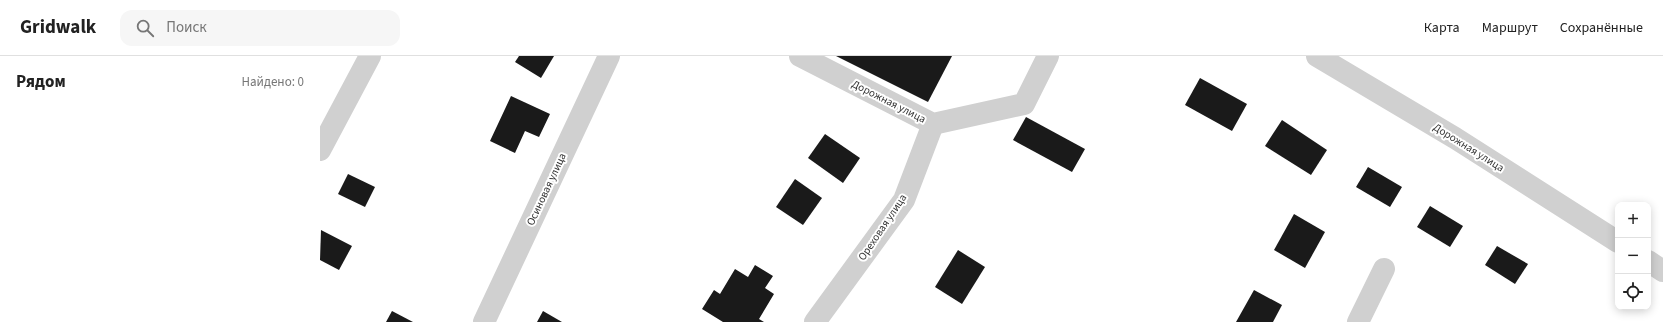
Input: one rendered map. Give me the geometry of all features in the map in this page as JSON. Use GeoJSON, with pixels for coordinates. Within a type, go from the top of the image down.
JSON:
{"type":"FeatureCollection","features":[{"type":"Feature","properties":{"kind":"street"},"geometry":{"type":"LineString","coordinates":[[320,150],[370,56]]}},
{"type":"Feature","properties":{"kind":"street","name":"Осиновая улица"},"geometry":{"type":"LineString","coordinates":[[484,322],[609,56]]}},
{"type":"Feature","properties":{"kind":"street","name":"Дорожная улица"},"geometry":{"type":"LineString","coordinates":[[800,56],[932,124],[1024,104],[1048,56]]}},
{"type":"Feature","properties":{"kind":"street","name":"Дорожная улица"},"geometry":{"type":"LineString","coordinates":[[1317,56],[1455,138],[1615,240]]}},
{"type":"Feature","properties":{"kind":"street","name":"Ореховая улица"},"geometry":{"type":"LineString","coordinates":[[815,322],[904,200],[932,124]]}},
{"type":"Feature","properties":{"kind":"street"},"geometry":{"type":"LineString","coordinates":[[1651,263],[1663,271]]}},
{"type":"Feature","properties":{"kind":"street"},"geometry":{"type":"LineString","coordinates":[[1358,322],[1384,268]]}},
{"type":"Feature","properties":{"kind":"building"},"geometry":{"type":"Polygon","coordinates":[[[519,56],[554,56],[541,78],[515,62],[519,56]]]}},
{"type":"Feature","properties":{"kind":"building"},"geometry":{"type":"Polygon","coordinates":[[[836,56],[952,56],[928,102],[836,56]]]}},
{"type":"Feature","properties":{"kind":"building"},"geometry":{"type":"Polygon","coordinates":[[[1200,78],[1247,104],[1232,131],[1185,105],[1200,78]]]}},
{"type":"Feature","properties":{"kind":"building"},"geometry":{"type":"Polygon","coordinates":[[[511,96],[550,114],[539,137],[525,131],[515,153],[490,141],[511,96]]]}},
{"type":"Feature","properties":{"kind":"building"},"geometry":{"type":"Polygon","coordinates":[[[1026,117],[1085,149],[1072,172],[1013,140],[1026,117]]]}},
{"type":"Feature","properties":{"kind":"building"},"geometry":{"type":"Polygon","coordinates":[[[1282,120],[1327,150],[1311,175],[1265,146],[1282,120]]]}},
{"type":"Feature","properties":{"kind":"building"},"geometry":{"type":"Polygon","coordinates":[[[825,134],[860,158],[843,183],[808,158],[825,134]]]}},
{"type":"Feature","properties":{"kind":"building"},"geometry":{"type":"Polygon","coordinates":[[[1368,167],[1402,187],[1390,207],[1356,187],[1368,167]]]}},
{"type":"Feature","properties":{"kind":"building"},"geometry":{"type":"Polygon","coordinates":[[[348,174],[375,187],[365,207],[338,194],[348,174]]]}},
{"type":"Feature","properties":{"kind":"building"},"geometry":{"type":"Polygon","coordinates":[[[795,179],[822,198],[803,225],[776,207],[795,179]]]}},
{"type":"Feature","properties":{"kind":"building"},"geometry":{"type":"Polygon","coordinates":[[[1430,206],[1463,226],[1450,247],[1417,227],[1430,206]]]}},
{"type":"Feature","properties":{"kind":"building"},"geometry":{"type":"Polygon","coordinates":[[[1294,214],[1325,232],[1305,268],[1274,250],[1294,214]]]}},
{"type":"Feature","properties":{"kind":"building"},"geometry":{"type":"Polygon","coordinates":[[[321,230],[352,246],[339,270],[320,260],[321,230]]]}},
{"type":"Feature","properties":{"kind":"building"},"geometry":{"type":"Polygon","coordinates":[[[1497,246],[1528,264],[1515,284],[1485,265],[1497,246]]]}},
{"type":"Feature","properties":{"kind":"building"},"geometry":{"type":"Polygon","coordinates":[[[958,250],[985,267],[962,304],[935,287],[958,250]]]}},
{"type":"Feature","properties":{"kind":"building"},"geometry":{"type":"Polygon","coordinates":[[[755,265],[773,276],[765,288],[774,294],[759,319],[764,322],[723,322],[702,309],[714,290],[720,294],[735,269],[748,277],[755,265]]]}},
{"type":"Feature","properties":{"kind":"building"},"geometry":{"type":"Polygon","coordinates":[[[1254,290],[1282,305],[1273,322],[1236,322],[1254,290]]]}},
{"type":"Feature","properties":{"kind":"building"},"geometry":{"type":"Polygon","coordinates":[[[392,311],[413,322],[386,322],[392,311]]]}},
{"type":"Feature","properties":{"kind":"building"},"geometry":{"type":"Polygon","coordinates":[[[543,311],[562,322],[537,322],[543,311]]]}}]}
